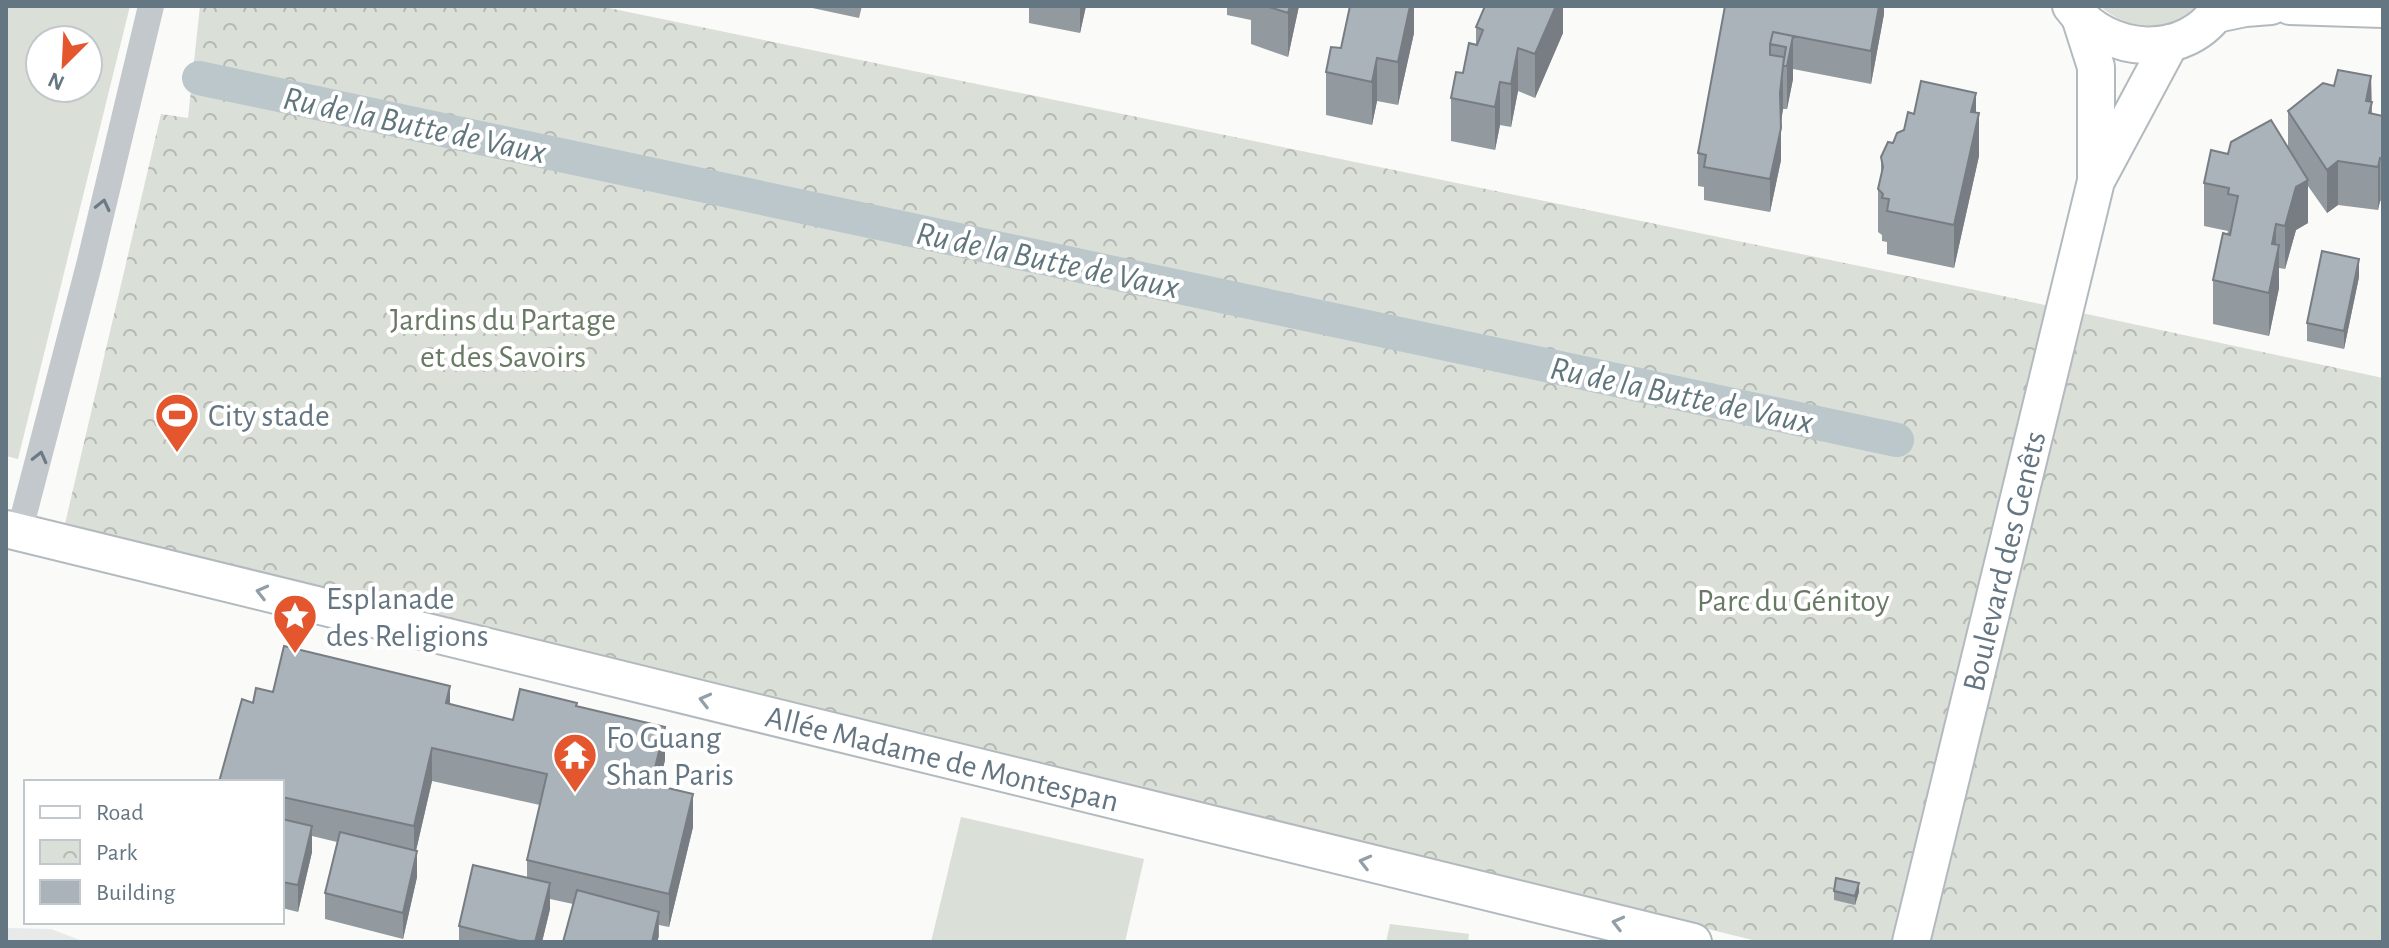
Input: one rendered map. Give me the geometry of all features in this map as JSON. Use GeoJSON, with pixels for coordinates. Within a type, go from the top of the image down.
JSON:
{"type":"FeatureCollection","features":[{"type":"Feature","properties":{"kind":"street"},"geometry":{"type":"LineString","coordinates":[[13,531],[89,265],[151,6]]}},
{"type":"Feature","properties":{"kind":"street"},"geometry":{"type":"LineString","coordinates":[[2076,13],[2100,34],[2122,43],[2146,46],[2170,43],[2196,32],[2218,10],[2271,6]]}},
{"type":"Feature","properties":{"kind":"street"},"geometry":{"type":"LineString","coordinates":[[2290,6],[2383,9]]}},
{"type":"Feature","properties":{"kind":"street","name":"Boulevard des Genêts"},"geometry":{"type":"LineString","coordinates":[[1911,942],[2096,181],[2096,67],[2076,13]]}},
{"type":"Feature","properties":{"kind":"street","name":"Boulevard des Genêts"},"geometry":{"type":"LineString","coordinates":[[2096,181],[2170,43]]}},
{"type":"Feature","properties":{"kind":"street","name":"Allée Madame de Montespan"},"geometry":{"type":"LineString","coordinates":[[13,531],[1693,942]]}},
{"type":"Feature","properties":{"kind":"shaded area"},"geometry":{"type":"Polygon","coordinates":[[[6,928],[51,929],[85,942],[6,942],[6,928]]]}},
{"type":"Feature","properties":{"kind":"green space"},"geometry":{"type":"Polygon","coordinates":[[[6,6],[130,6],[18,459],[6,456],[6,6]]]}},
{"type":"Feature","properties":{"kind":"green space","name":"Parc du Génitoy"},"geometry":{"type":"Polygon","coordinates":[[[200,6],[599,6],[1966,288],[2383,378],[2383,942],[1761,942],[64,528],[161,114],[188,118],[200,6]]]}},
{"type":"Feature","properties":{"kind":"green space"},"geometry":{"type":"Polygon","coordinates":[[[2100,6],[2201,6],[2176,21],[2150,26],[2125,22],[2100,6]]]}},
{"type":"Feature","properties":{"kind":"green space"},"geometry":{"type":"Polygon","coordinates":[[[961,817],[1144,859],[1125,942],[931,942],[961,817]]]}},
{"type":"Feature","properties":{"kind":"green space"},"geometry":{"type":"Polygon","coordinates":[[[1390,924],[1469,934],[1468,942],[1386,942],[1390,924]]]}},
{"type":"Feature","properties":{"kind":"building"},"geometry":{"type":"Polygon","coordinates":[[[1266,6],[1290,6],[1288,13],[1266,6]]]}},
{"type":"Feature","properties":{"kind":"building"},"geometry":{"type":"Polygon","coordinates":[[[1350,6],[1410,6],[1398,62],[1377,58],[1372,82],[1326,72],[1331,47],[1341,48],[1350,6]]]}},
{"type":"Feature","properties":{"kind":"building"},"geometry":{"type":"Polygon","coordinates":[[[1485,6],[1556,6],[1535,54],[1518,48],[1511,84],[1500,82],[1495,107],[1451,98],[1456,72],[1463,73],[1469,43],[1477,45],[1483,30],[1476,27],[1485,6]]]}},
{"type":"Feature","properties":{"kind":"building"},"geometry":{"type":"Polygon","coordinates":[[[1725,6],[1879,6],[1871,51],[1773,32],[1770,55],[1784,57],[1780,93],[1781,128],[1770,179],[1704,167],[1706,155],[1698,153],[1725,6]]]}},
{"type":"Feature","properties":{"kind":"building"},"geometry":{"type":"Polygon","coordinates":[[[1773,32],[1793,36],[1787,66],[1783,66],[1786,47],[1770,44],[1773,32]]]}},
{"type":"Feature","properties":{"kind":"building"},"geometry":{"type":"Polygon","coordinates":[[[2338,70],[2371,76],[2366,101],[2372,102],[2369,113],[2383,116],[2383,159],[2380,158],[2378,167],[2338,161],[2327,170],[2288,111],[2323,83],[2334,86],[2338,70]]]}},
{"type":"Feature","properties":{"kind":"building"},"geometry":{"type":"Polygon","coordinates":[[[1921,81],[1976,93],[1971,112],[1979,113],[1954,225],[1887,211],[1889,199],[1882,198],[1883,194],[1878,189],[1883,167],[1881,157],[1888,142],[1893,143],[1897,133],[1904,130],[1908,112],[1914,114],[1921,81]]]}},
{"type":"Feature","properties":{"kind":"building"},"geometry":{"type":"Polygon","coordinates":[[[2271,120],[2308,180],[2296,187],[2285,226],[2276,224],[2272,244],[2279,245],[2269,293],[2213,280],[2223,233],[2230,235],[2238,196],[2228,194],[2229,188],[2204,183],[2211,150],[2228,154],[2231,142],[2271,120]]]}},
{"type":"Feature","properties":{"kind":"building"},"geometry":{"type":"Polygon","coordinates":[[[2322,251],[2359,259],[2344,331],[2307,323],[2322,251]]]}},
{"type":"Feature","properties":{"kind":"building","name":"Fo Guang Shan Paris"},"geometry":{"type":"Polygon","coordinates":[[[284,646],[450,686],[446,703],[513,720],[520,689],[665,727],[651,784],[693,794],[669,894],[527,860],[547,774],[432,748],[414,826],[284,797],[284,780],[220,780],[242,699],[253,703],[256,688],[273,692],[284,646]]]}},
{"type":"Feature","properties":{"kind":"building"},"geometry":{"type":"Polygon","coordinates":[[[284,819],[312,826],[298,885],[284,882],[284,819]]]}},
{"type":"Feature","properties":{"kind":"building"},"geometry":{"type":"Polygon","coordinates":[[[340,832],[417,851],[403,913],[325,893],[340,832]]]}},
{"type":"Feature","properties":{"kind":"building"},"geometry":{"type":"Polygon","coordinates":[[[473,865],[550,883],[535,942],[523,942],[459,926],[473,865]]]}},
{"type":"Feature","properties":{"kind":"building"},"geometry":{"type":"Polygon","coordinates":[[[1836,878],[1859,883],[1855,896],[1834,891],[1836,878]]]}},
{"type":"Feature","properties":{"kind":"building"},"geometry":{"type":"Polygon","coordinates":[[[577,890],[659,912],[652,942],[563,942],[577,890]]]}},
{"type":"Feature","properties":{"kind":"waterway","name":"Ru de la Butte de Vaux"},"geometry":{"type":"LineString","coordinates":[[199,78],[1897,440]]}},
{"type":"Feature","properties":{"kind":"place","name":"City stade"},"geometry":{"type":"Point","coordinates":[177,454]}},
{"type":"Feature","properties":{"kind":"place","name":"Esplanade des Religions"},"geometry":{"type":"Point","coordinates":[295,655]}},
{"type":"Feature","properties":{"kind":"place","name":"Fo Guang Shan Paris"},"geometry":{"type":"Point","coordinates":[575,794]}},
{"type":"Feature","properties":{"kind":"park label","name":"Jardins du Partage et des Savoirs"},"geometry":{"type":"Point","coordinates":[503,338]}}]}
